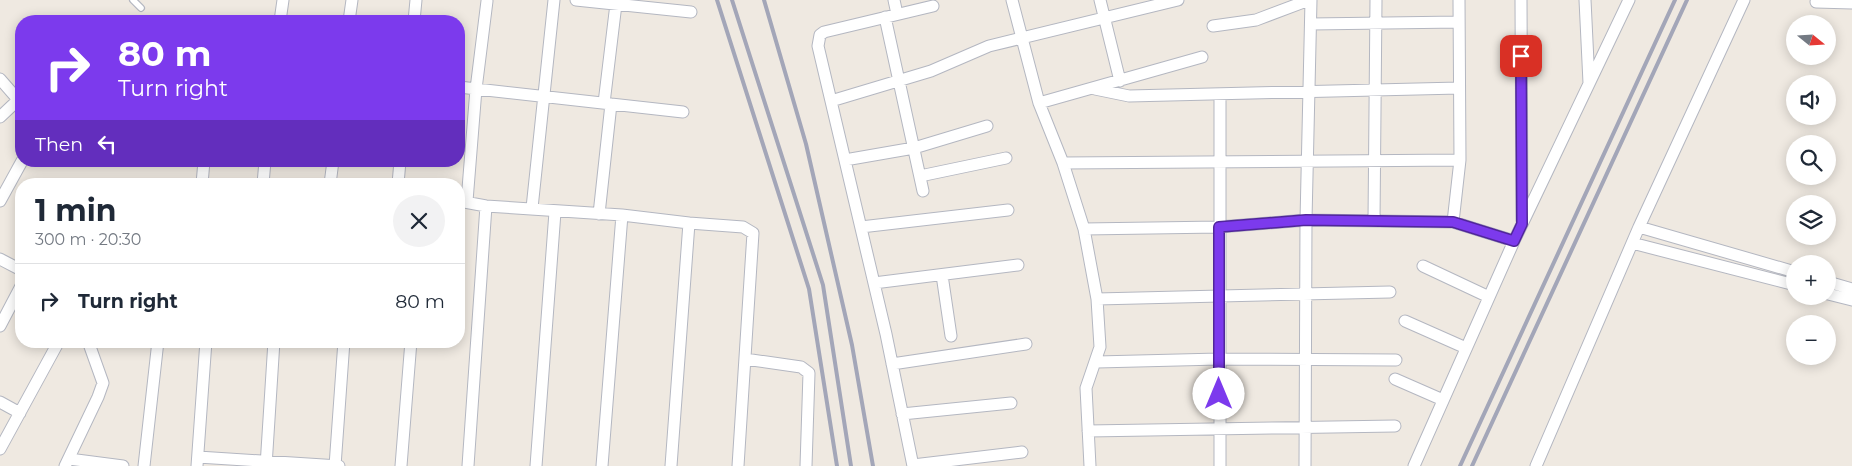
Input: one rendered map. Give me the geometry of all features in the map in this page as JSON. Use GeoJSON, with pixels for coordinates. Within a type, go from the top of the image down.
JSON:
{"type":"FeatureCollection","features":[{"type":"Feature","properties":{"kind":"street"},"geometry":{"type":"LineString","coordinates":[[281,15],[283,0]]}},
{"type":"Feature","properties":{"kind":"street"},"geometry":{"type":"LineString","coordinates":[[350,15],[352,0]]}},
{"type":"Feature","properties":{"kind":"street"},"geometry":{"type":"LineString","coordinates":[[415,15],[416,0]]}},
{"type":"Feature","properties":{"kind":"street"},"geometry":{"type":"LineString","coordinates":[[532,208],[554,0]]}},
{"type":"Feature","properties":{"kind":"street"},"geometry":{"type":"LineString","coordinates":[[576,0],[616,4],[632,3],[691,12]]}},
{"type":"Feature","properties":{"kind":"street"},"geometry":{"type":"LineString","coordinates":[[894,0],[897,14]]}},
{"type":"Feature","properties":{"kind":"street"},"geometry":{"type":"LineString","coordinates":[[1012,0],[1020,39],[1039,103],[1063,163],[1084,229],[1097,299],[1100,347],[1097,362],[1090,374],[1086,388],[1090,466]]}},
{"type":"Feature","properties":{"kind":"street"},"geometry":{"type":"LineString","coordinates":[[1100,0],[1120,81]]}},
{"type":"Feature","properties":{"kind":"street"},"geometry":{"type":"LineString","coordinates":[[831,101],[931,71],[989,46],[1178,0]]}},
{"type":"Feature","properties":{"kind":"street"},"geometry":{"type":"LineString","coordinates":[[1213,26],[1256,20],[1310,0],[1306,220],[1306,466]]}},
{"type":"Feature","properties":{"kind":"street"},"geometry":{"type":"LineString","coordinates":[[1374,221],[1376,0]]}},
{"type":"Feature","properties":{"kind":"street"},"geometry":{"type":"LineString","coordinates":[[1453,222],[1460,160],[1460,0]]}},
{"type":"Feature","properties":{"kind":"street"},"geometry":{"type":"LineString","coordinates":[[1521,0],[1522,224]]}},
{"type":"Feature","properties":{"kind":"street"},"geometry":{"type":"LineString","coordinates":[[1585,0],[1589,84]]}},
{"type":"Feature","properties":{"kind":"street"},"geometry":{"type":"LineString","coordinates":[[1414,466],[1514,241],[1629,0]]}},
{"type":"Feature","properties":{"kind":"street"},"geometry":{"type":"LineString","coordinates":[[1536,466],[1639,227],[1744,0]]}},
{"type":"Feature","properties":{"kind":"street"},"geometry":{"type":"LineString","coordinates":[[465,184],[487,1]]}},
{"type":"Feature","properties":{"kind":"street"},"geometry":{"type":"LineString","coordinates":[[1816,2],[1852,3]]}},
{"type":"Feature","properties":{"kind":"street"},"geometry":{"type":"LineString","coordinates":[[599,214],[616,4]]}},
{"type":"Feature","properties":{"kind":"street"},"geometry":{"type":"LineString","coordinates":[[933,6],[824,32],[820,35],[818,46],[874,283],[913,466],[1022,452]]}},
{"type":"Feature","properties":{"kind":"street"},"geometry":{"type":"LineString","coordinates":[[885,17],[923,191]]}},
{"type":"Feature","properties":{"kind":"street"},"geometry":{"type":"LineString","coordinates":[[1311,24],[1459,22]]}},
{"type":"Feature","properties":{"kind":"street"},"geometry":{"type":"LineString","coordinates":[[1039,103],[1202,57]]}},
{"type":"Feature","properties":{"kind":"street"},"geometry":{"type":"LineString","coordinates":[[0,79],[15,96]]}},
{"type":"Feature","properties":{"kind":"street"},"geometry":{"type":"LineString","coordinates":[[465,88],[683,112]]}},
{"type":"Feature","properties":{"kind":"street"},"geometry":{"type":"LineString","coordinates":[[1095,88],[1129,96],[1459,88]]}},
{"type":"Feature","properties":{"kind":"street"},"geometry":{"type":"LineString","coordinates":[[1220,94],[1220,466]]}},
{"type":"Feature","properties":{"kind":"street"},"geometry":{"type":"LineString","coordinates":[[0,117],[15,105]]}},
{"type":"Feature","properties":{"kind":"street"},"geometry":{"type":"LineString","coordinates":[[845,160],[914,148],[987,126]]}},
{"type":"Feature","properties":{"kind":"street"},"geometry":{"type":"LineString","coordinates":[[920,176],[1006,158]]}},
{"type":"Feature","properties":{"kind":"street"},"geometry":{"type":"LineString","coordinates":[[1063,163],[1460,160]]}},
{"type":"Feature","properties":{"kind":"street"},"geometry":{"type":"LineString","coordinates":[[0,201],[19,167]]}},
{"type":"Feature","properties":{"kind":"street"},"geometry":{"type":"LineString","coordinates":[[465,201],[486,206],[622,215],[743,227],[753,233],[738,466]]}},
{"type":"Feature","properties":{"kind":"street"},"geometry":{"type":"LineString","coordinates":[[468,466],[486,206]]}},
{"type":"Feature","properties":{"kind":"street"},"geometry":{"type":"LineString","coordinates":[[860,227],[1008,210]]}},
{"type":"Feature","properties":{"kind":"street"},"geometry":{"type":"LineString","coordinates":[[536,466],[555,212]]}},
{"type":"Feature","properties":{"kind":"street"},"geometry":{"type":"LineString","coordinates":[[602,466],[622,215]]}},
{"type":"Feature","properties":{"kind":"street"},"geometry":{"type":"LineString","coordinates":[[1084,229],[1219,227],[1306,220],[1453,222],[1514,241]]}},
{"type":"Feature","properties":{"kind":"street"},"geometry":{"type":"LineString","coordinates":[[671,466],[689,223]]}},
{"type":"Feature","properties":{"kind":"street"},"geometry":{"type":"LineString","coordinates":[[1639,227],[1786,269]]}},
{"type":"Feature","properties":{"kind":"street"},"geometry":{"type":"LineString","coordinates":[[1632,243],[1786,283]]}},
{"type":"Feature","properties":{"kind":"street"},"geometry":{"type":"LineString","coordinates":[[0,259],[15,267]]}},
{"type":"Feature","properties":{"kind":"street"},"geometry":{"type":"LineString","coordinates":[[874,283],[1018,265]]}},
{"type":"Feature","properties":{"kind":"street"},"geometry":{"type":"LineString","coordinates":[[1423,266],[1489,297]]}},
{"type":"Feature","properties":{"kind":"street"},"geometry":{"type":"LineString","coordinates":[[942,275],[951,336]]}},
{"type":"Feature","properties":{"kind":"street"},"geometry":{"type":"LineString","coordinates":[[1836,284],[1852,289]]}},
{"type":"Feature","properties":{"kind":"street"},"geometry":{"type":"LineString","coordinates":[[1097,299],[1390,292]]}},
{"type":"Feature","properties":{"kind":"street"},"geometry":{"type":"LineString","coordinates":[[1836,296],[1852,300]]}},
{"type":"Feature","properties":{"kind":"street"},"geometry":{"type":"LineString","coordinates":[[0,326],[15,297]]}},
{"type":"Feature","properties":{"kind":"street"},"geometry":{"type":"LineString","coordinates":[[1405,321],[1466,348]]}},
{"type":"Feature","properties":{"kind":"street"},"geometry":{"type":"LineString","coordinates":[[892,364],[1026,344]]}},
{"type":"Feature","properties":{"kind":"street"},"geometry":{"type":"LineString","coordinates":[[0,449],[55,348]]}},
{"type":"Feature","properties":{"kind":"street"},"geometry":{"type":"LineString","coordinates":[[90,348],[103,383],[67,463],[123,466]]}},
{"type":"Feature","properties":{"kind":"street"},"geometry":{"type":"LineString","coordinates":[[144,466],[157,348]]}},
{"type":"Feature","properties":{"kind":"street"},"geometry":{"type":"LineString","coordinates":[[206,348],[198,462],[339,466]]}},
{"type":"Feature","properties":{"kind":"street"},"geometry":{"type":"LineString","coordinates":[[266,463],[274,348]]}},
{"type":"Feature","properties":{"kind":"street"},"geometry":{"type":"LineString","coordinates":[[335,466],[343,348]]}},
{"type":"Feature","properties":{"kind":"street"},"geometry":{"type":"LineString","coordinates":[[400,466],[410,348]]}},
{"type":"Feature","properties":{"kind":"street"},"geometry":{"type":"LineString","coordinates":[[745,358],[801,367],[809,373],[806,466]]}},
{"type":"Feature","properties":{"kind":"street"},"geometry":{"type":"LineString","coordinates":[[1097,362],[1396,360]]}},
{"type":"Feature","properties":{"kind":"street"},"geometry":{"type":"LineString","coordinates":[[1396,379],[1443,400]]}},
{"type":"Feature","properties":{"kind":"street"},"geometry":{"type":"LineString","coordinates":[[0,402],[20,413]]}},
{"type":"Feature","properties":{"kind":"street"},"geometry":{"type":"LineString","coordinates":[[902,414],[1011,403]]}},
{"type":"Feature","properties":{"kind":"street"},"geometry":{"type":"LineString","coordinates":[[1088,431],[1395,426]]}},
{"type":"Feature","properties":{"kind":"lane"},"geometry":{"type":"LineString","coordinates":[[134,0],[141,8]]}},
{"type":"Feature","properties":{"kind":"railway"},"geometry":{"type":"LineString","coordinates":[[717,0],[809,289],[837,466]]}},
{"type":"Feature","properties":{"kind":"railway"},"geometry":{"type":"LineString","coordinates":[[732,0],[823,285],[851,466]]}},
{"type":"Feature","properties":{"kind":"railway"},"geometry":{"type":"LineString","coordinates":[[764,0],[806,144],[852,345],[873,466]]}},
{"type":"Feature","properties":{"kind":"railway"},"geometry":{"type":"LineString","coordinates":[[1460,466],[1675,0]]}},
{"type":"Feature","properties":{"kind":"railway"},"geometry":{"type":"LineString","coordinates":[[1472,466],[1687,0]]}},
{"type":"Feature","properties":{"kind":"route"},"geometry":{"type":"LineString","coordinates":[[1219,394],[1219,227],[1306,220],[1453,222],[1514,241],[1522,224],[1521,56]]}}]}
